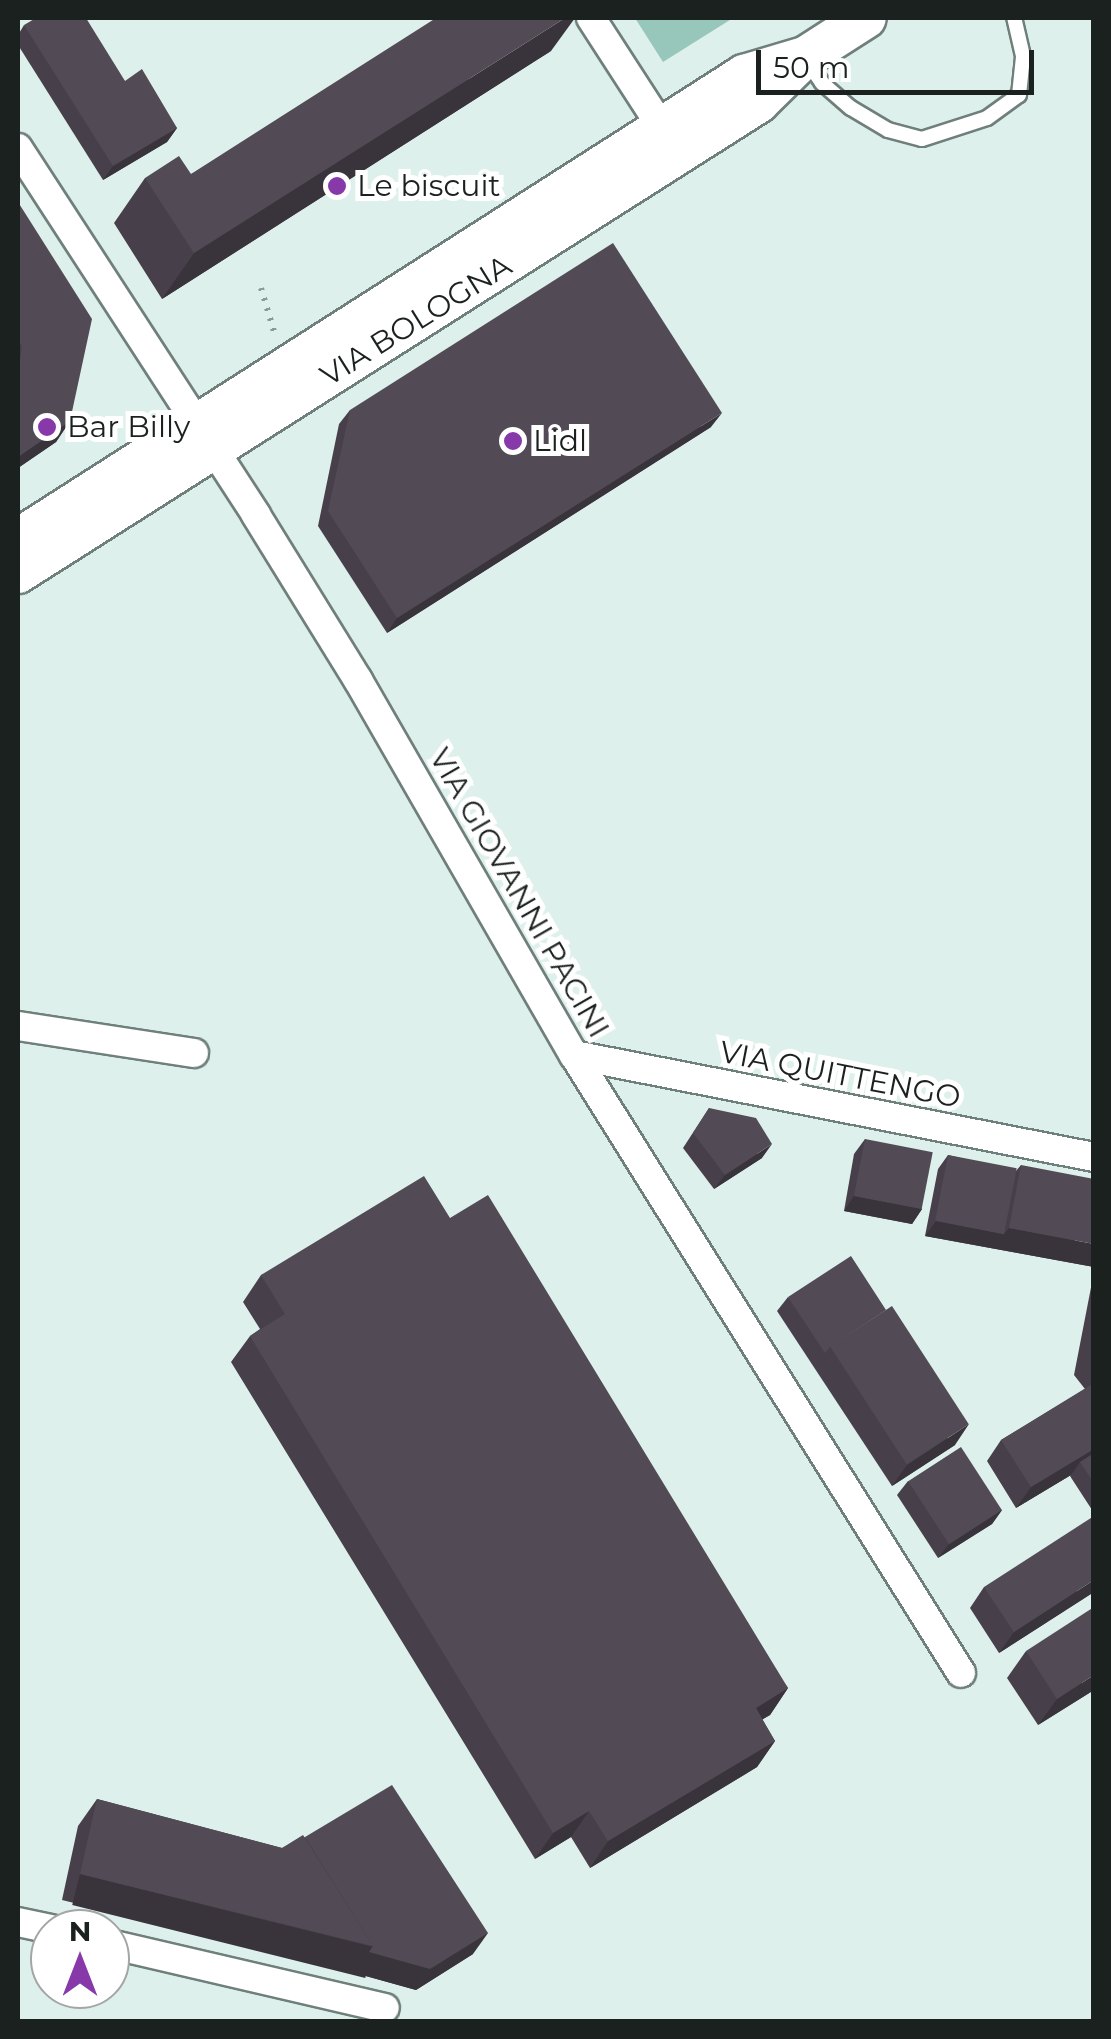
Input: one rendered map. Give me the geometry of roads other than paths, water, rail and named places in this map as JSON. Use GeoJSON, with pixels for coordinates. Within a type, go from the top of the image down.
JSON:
{"type":"FeatureCollection","features":[{"type":"Feature","properties":{"kind":"main road","name":"VIA BOLOGNA"},"geometry":{"type":"LineString","coordinates":[[18,573],[206,436],[670,140],[744,75],[805,57],[866,18]]}},
{"type":"Feature","properties":{"kind":"main road","name":"VIA BOLOGNA"},"geometry":{"type":"LineString","coordinates":[[18,539],[206,436]]}},
{"type":"Feature","properties":{"kind":"street"},"geometry":{"type":"LineString","coordinates":[[592,18],[670,140]]}},
{"type":"Feature","properties":{"kind":"street","name":"VIA GIOVANNI PACINI"},"geometry":{"type":"LineString","coordinates":[[18,148],[206,436],[358,680],[574,1055],[961,1673]]}},
{"type":"Feature","properties":{"kind":"street"},"geometry":{"type":"LineString","coordinates":[[18,1026],[194,1053]]}},
{"type":"Feature","properties":{"kind":"street","name":"VIA QUITTENGO"},"geometry":{"type":"LineString","coordinates":[[574,1055],[1094,1158]]}},
{"type":"Feature","properties":{"kind":"street"},"geometry":{"type":"LineString","coordinates":[[130,1949],[385,2008]]}},
{"type":"Feature","properties":{"kind":"lane"},"geometry":{"type":"LineString","coordinates":[[805,57],[822,84],[850,108],[888,130],[922,139],[986,118],[1020,94],[1023,56],[1014,18]]}},
{"type":"Feature","properties":{"kind":"place","name":"Le biscuit"},"geometry":{"type":"Point","coordinates":[337,186]}},
{"type":"Feature","properties":{"kind":"place","name":"Bar Billy"},"geometry":{"type":"Point","coordinates":[47,427]}},
{"type":"Feature","properties":{"kind":"place","name":"Lidl"},"geometry":{"type":"Point","coordinates":[513,441]}}]}
